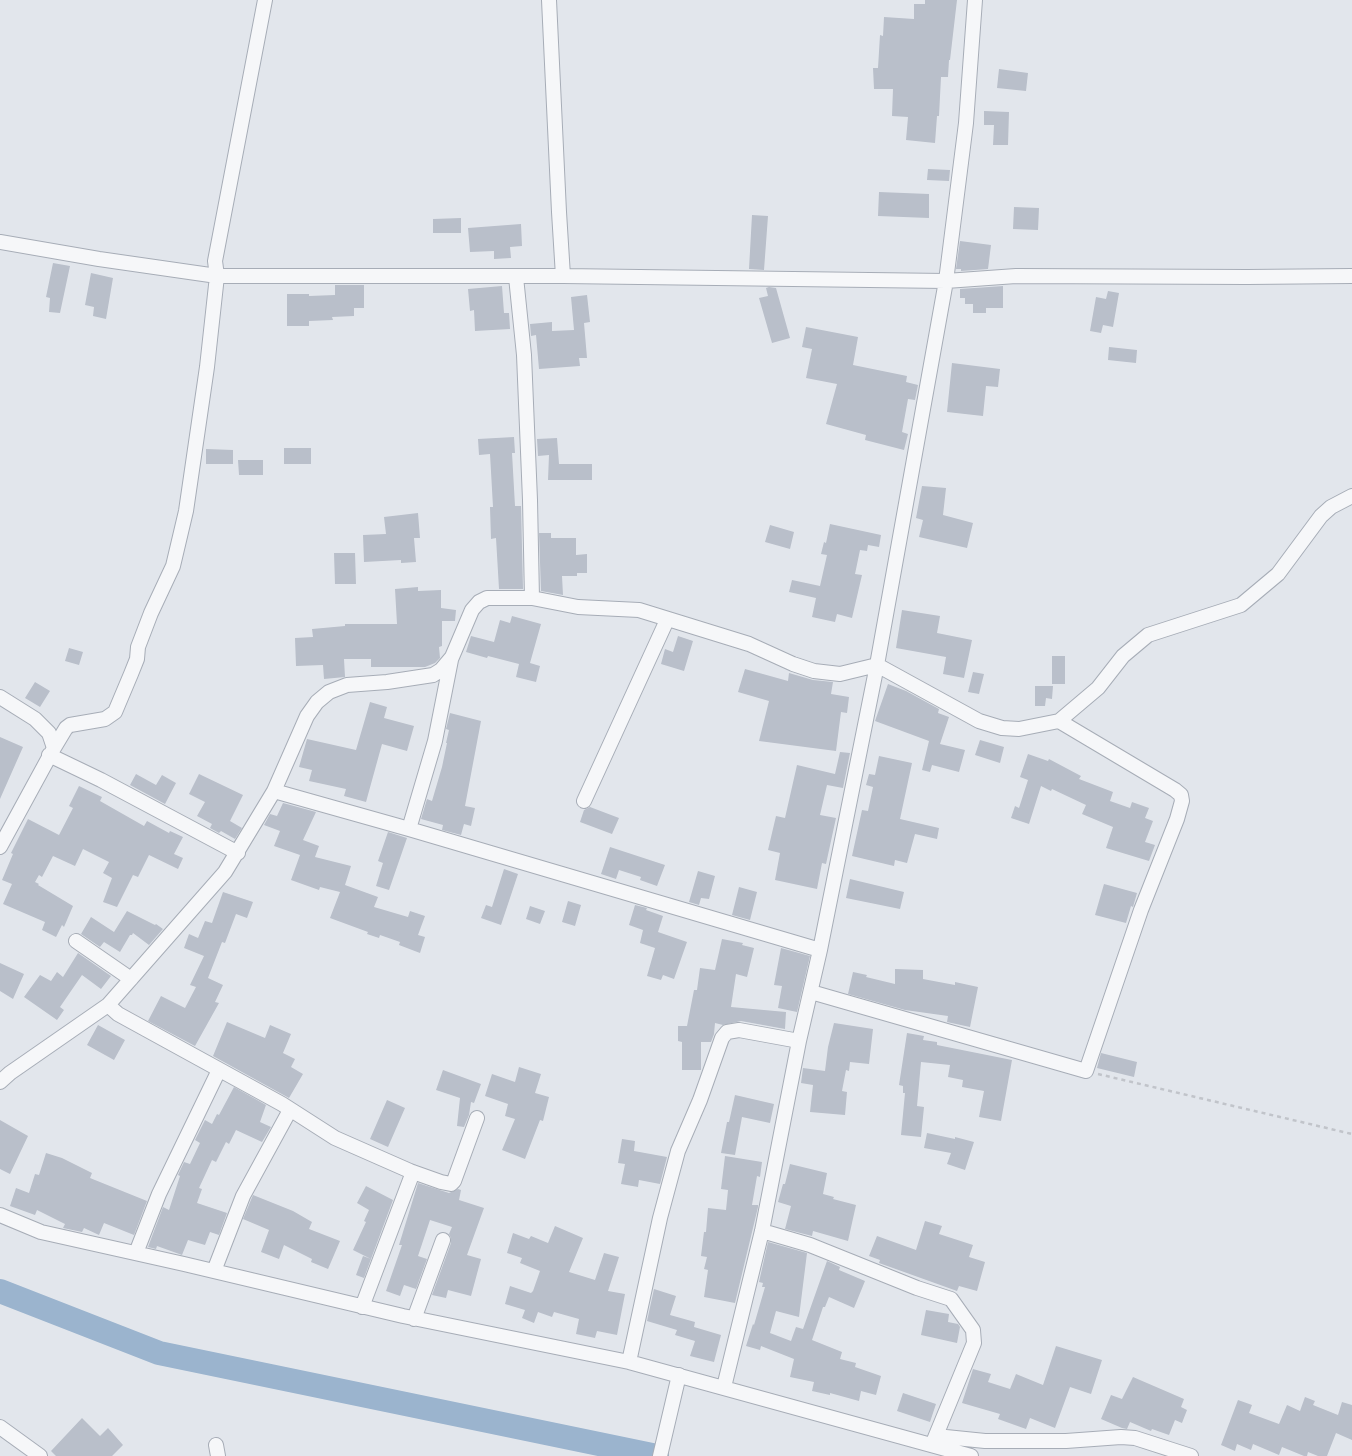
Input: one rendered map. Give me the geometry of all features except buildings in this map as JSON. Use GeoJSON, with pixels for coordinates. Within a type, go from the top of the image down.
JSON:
{"type":"FeatureCollection","features":[{"type":"Feature","properties":{"kind":"street"},"geometry":{"type":"LineString","coordinates":[[0,847],[51,751],[66,728],[70,724],[105,719],[115,712],[137,659],[138,647],[151,613],[173,566],[186,511],[208,367],[217,276],[214,261],[265,0]]}},
{"type":"Feature","properties":{"kind":"street"},"geometry":{"type":"LineString","coordinates":[[550,0],[559,212],[564,276]]}},
{"type":"Feature","properties":{"kind":"street"},"geometry":{"type":"LineString","coordinates":[[724,1387],[762,1230],[877,665],[946,281],[966,123],[975,0]]}},
{"type":"Feature","properties":{"kind":"street"},"geometry":{"type":"LineString","coordinates":[[0,242],[217,276],[564,276],[946,281],[1016,276],[1352,276]]}},
{"type":"Feature","properties":{"kind":"street"},"geometry":{"type":"LineString","coordinates":[[516,277],[524,365],[532,598]]}},
{"type":"Feature","properties":{"kind":"street"},"geometry":{"type":"LineString","coordinates":[[409,829],[435,741],[452,657],[472,610],[479,602],[487,598],[532,598],[578,607],[639,610],[749,644],[814,672],[840,674],[877,665],[979,721],[994,726],[1019,729],[1059,721],[1098,688],[1123,656],[1148,635],[1241,605],[1278,574],[1322,516],[1332,507],[1352,496]]}},
{"type":"Feature","properties":{"kind":"street"},"geometry":{"type":"LineString","coordinates":[[584,800],[667,620]]}},
{"type":"Feature","properties":{"kind":"street"},"geometry":{"type":"LineString","coordinates":[[0,1082],[108,1004],[225,872],[274,791],[307,716],[318,702],[329,692],[347,685],[387,682],[433,675],[442,670],[452,657]]}},
{"type":"Feature","properties":{"kind":"street"},"geometry":{"type":"LineString","coordinates":[[0,697],[35,719],[49,733],[51,751]]}},
{"type":"Feature","properties":{"kind":"street"},"geometry":{"type":"LineString","coordinates":[[811,992],[1086,1071],[1141,910],[1177,819],[1182,801],[1181,795],[1175,790],[1059,721]]}},
{"type":"Feature","properties":{"kind":"street"},"geometry":{"type":"LineString","coordinates":[[51,751],[101,780],[238,853]]}},
{"type":"Feature","properties":{"kind":"street"},"geometry":{"type":"LineString","coordinates":[[274,791],[820,950]]}},
{"type":"Feature","properties":{"kind":"street"},"geometry":{"type":"LineString","coordinates":[[76,941],[131,979]]}},
{"type":"Feature","properties":{"kind":"street"},"geometry":{"type":"LineString","coordinates":[[108,1004],[118,1014],[290,1110],[335,1138],[413,1172],[448,1184],[452,1183],[477,1118]]}},
{"type":"Feature","properties":{"kind":"street"},"geometry":{"type":"LineString","coordinates":[[629,1362],[660,1218],[678,1150],[700,1100],[722,1038],[727,1032],[739,1030],[799,1041]]}},
{"type":"Feature","properties":{"kind":"street"},"geometry":{"type":"LineString","coordinates":[[136,1253],[159,1194],[219,1070]]}},
{"type":"Feature","properties":{"kind":"street"},"geometry":{"type":"LineString","coordinates":[[214,1271],[243,1196],[290,1110]]}},
{"type":"Feature","properties":{"kind":"street"},"geometry":{"type":"LineString","coordinates":[[362,1307],[413,1172]]}},
{"type":"Feature","properties":{"kind":"street"},"geometry":{"type":"LineString","coordinates":[[0,1215],[41,1232],[414,1319],[629,1362],[934,1441],[971,1456]]}},
{"type":"Feature","properties":{"kind":"street"},"geometry":{"type":"LineString","coordinates":[[762,1230],[810,1245],[917,1288],[951,1299],[970,1323],[975,1336],[974,1343],[934,1441]]}},
{"type":"Feature","properties":{"kind":"street"},"geometry":{"type":"LineString","coordinates":[[414,1319],[443,1240]]}},
{"type":"Feature","properties":{"kind":"street"},"geometry":{"type":"LineString","coordinates":[[660,1456],[679,1375]]}},
{"type":"Feature","properties":{"kind":"street"},"geometry":{"type":"LineString","coordinates":[[0,1427],[40,1456]]}},
{"type":"Feature","properties":{"kind":"street"},"geometry":{"type":"LineString","coordinates":[[934,1441],[1066,1441],[1128,1438],[1191,1456]]}},
{"type":"Feature","properties":{"kind":"path"},"geometry":{"type":"LineString","coordinates":[[1086,1071],[1352,1134]]}},
{"type":"Feature","properties":{"kind":"waterway"},"geometry":{"type":"LineString","coordinates":[[0,1291],[159,1353],[657,1456]]}}]}
